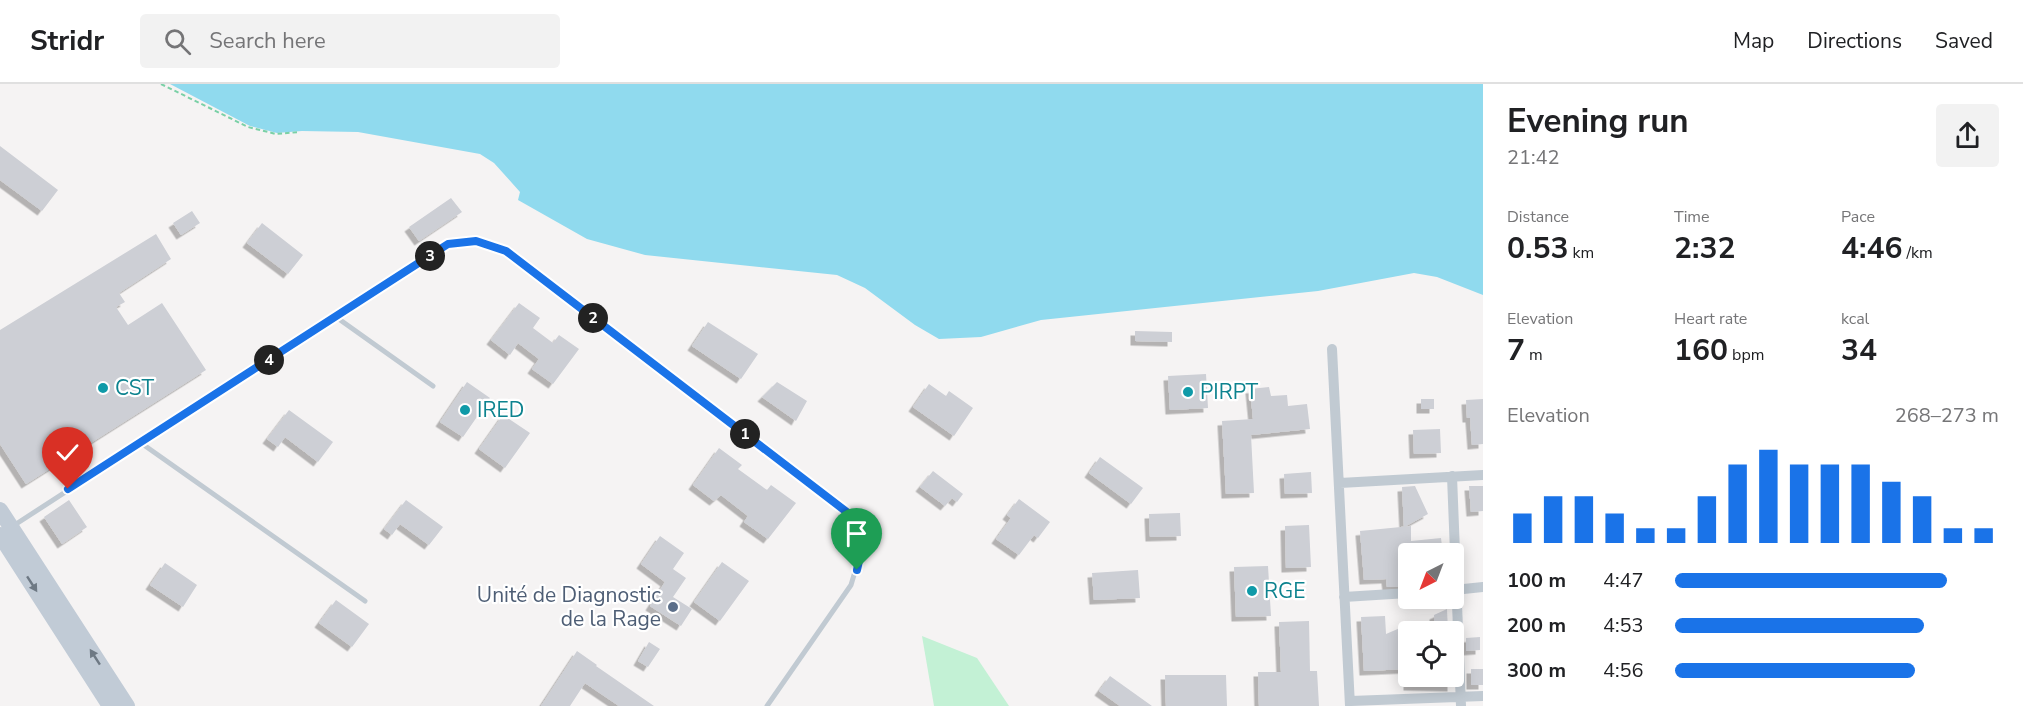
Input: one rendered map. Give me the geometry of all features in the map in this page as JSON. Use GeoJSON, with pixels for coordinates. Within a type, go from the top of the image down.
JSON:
{"type":"FeatureCollection","features":[{"type":"Feature","properties":{"kind":"main road"},"geometry":{"type":"LineString","coordinates":[[0,510],[6,531],[110,706]]}},
{"type":"Feature","properties":{"kind":"main road"},"geometry":{"type":"LineString","coordinates":[[6,531],[127,706]]}},
{"type":"Feature","properties":{"kind":"street"},"geometry":{"type":"LineString","coordinates":[[1332,349],[1351,704],[1461,701],[1483,696]]}},
{"type":"Feature","properties":{"kind":"street"},"geometry":{"type":"LineString","coordinates":[[1340,483],[1483,475]]}},
{"type":"Feature","properties":{"kind":"street"},"geometry":{"type":"LineString","coordinates":[[1452,476],[1454,543]]}},
{"type":"Feature","properties":{"kind":"street"},"geometry":{"type":"LineString","coordinates":[[1464,589],[1483,586]]}},
{"type":"Feature","properties":{"kind":"street"},"geometry":{"type":"LineString","coordinates":[[1344,597],[1398,594]]}},
{"type":"Feature","properties":{"kind":"street"},"geometry":{"type":"LineString","coordinates":[[1456,609],[1461,701]]}},
{"type":"Feature","properties":{"kind":"lane"},"geometry":{"type":"LineString","coordinates":[[6,531],[448,244],[476,241],[506,251],[852,516],[861,531],[862,548],[851,585],[767,706]]}},
{"type":"Feature","properties":{"kind":"lane"},"geometry":{"type":"LineString","coordinates":[[336,317],[433,387]]}},
{"type":"Feature","properties":{"kind":"lane"},"geometry":{"type":"LineString","coordinates":[[141,443],[365,601]]}},
{"type":"Feature","properties":{"kind":"path"},"geometry":{"type":"LineString","coordinates":[[161,84],[248,127],[276,134],[300,132]]}},
{"type":"Feature","properties":{"kind":"green space"},"geometry":{"type":"Polygon","coordinates":[[[922,636],[977,658],[1009,706],[934,706],[922,636]]]}},
{"type":"Feature","properties":{"kind":"water"},"geometry":{"type":"Polygon","coordinates":[[[170,84],[1483,84],[1483,295],[1437,277],[1414,273],[1318,291],[1041,320],[981,337],[939,339],[915,325],[865,288],[837,275],[645,255],[587,239],[518,200],[520,192],[494,163],[480,154],[358,132],[277,133],[250,126],[170,84]]]}},
{"type":"Feature","properties":{"kind":"building"},"geometry":{"type":"Polygon","coordinates":[[[0,146],[58,190],[42,211],[0,180],[0,146]]]}},
{"type":"Feature","properties":{"kind":"building"},"geometry":{"type":"Polygon","coordinates":[[[451,198],[462,212],[419,241],[409,227],[451,198]]]}},
{"type":"Feature","properties":{"kind":"building"},"geometry":{"type":"Polygon","coordinates":[[[192,211],[200,223],[181,235],[173,223],[192,211]]]}},
{"type":"Feature","properties":{"kind":"building"},"geometry":{"type":"Polygon","coordinates":[[[262,223],[303,255],[288,274],[247,243],[262,223]]]}},
{"type":"Feature","properties":{"kind":"building","name":"CST"},"geometry":{"type":"Polygon","coordinates":[[[156,234],[171,259],[119,293],[125,302],[116,307],[128,325],[162,303],[206,370],[26,484],[0,444],[0,330],[156,234]]]}},
{"type":"Feature","properties":{"kind":"building"},"geometry":{"type":"Polygon","coordinates":[[[519,303],[540,318],[533,328],[553,343],[559,335],[579,349],[553,384],[532,369],[539,359],[518,343],[510,355],[491,340],[519,303]]]}},
{"type":"Feature","properties":{"kind":"building"},"geometry":{"type":"Polygon","coordinates":[[[708,322],[758,354],[741,379],[692,346],[708,322]]]}},
{"type":"Feature","properties":{"kind":"building"},"geometry":{"type":"Polygon","coordinates":[[[1135,331],[1172,332],[1172,342],[1135,341],[1135,331]]]}},
{"type":"Feature","properties":{"kind":"building","name":"PIRPT"},"geometry":{"type":"Polygon","coordinates":[[[1206,374],[1208,408],[1170,410],[1168,376],[1206,374]]]}},
{"type":"Feature","properties":{"kind":"building","name":"IRED"},"geometry":{"type":"Polygon","coordinates":[[[467,382],[490,398],[463,437],[440,422],[467,382]]]}},
{"type":"Feature","properties":{"kind":"building"},"geometry":{"type":"Polygon","coordinates":[[[777,382],[807,401],[796,421],[762,397],[777,382]]]}},
{"type":"Feature","properties":{"kind":"building"},"geometry":{"type":"Polygon","coordinates":[[[929,384],[946,396],[949,391],[973,408],[954,436],[913,407],[929,384]]]}},
{"type":"Feature","properties":{"kind":"building"},"geometry":{"type":"Polygon","coordinates":[[[1269,387],[1271,396],[1287,395],[1288,406],[1307,404],[1310,429],[1251,435],[1254,493],[1226,494],[1222,421],[1253,419],[1250,389],[1269,387]]]}},
{"type":"Feature","properties":{"kind":"building"},"geometry":{"type":"Polygon","coordinates":[[[1421,399],[1434,399],[1434,409],[1421,409],[1421,399]]]}},
{"type":"Feature","properties":{"kind":"building"},"geometry":{"type":"Polygon","coordinates":[[[1483,399],[1483,444],[1472,445],[1466,400],[1483,399]]]}},
{"type":"Feature","properties":{"kind":"building"},"geometry":{"type":"Polygon","coordinates":[[[289,410],[333,442],[318,462],[285,437],[278,447],[267,439],[289,410]]]}},
{"type":"Feature","properties":{"kind":"building"},"geometry":{"type":"Polygon","coordinates":[[[503,415],[530,433],[505,468],[479,449],[503,415]]]}},
{"type":"Feature","properties":{"kind":"building"},"geometry":{"type":"Polygon","coordinates":[[[1440,429],[1441,453],[1414,454],[1413,430],[1440,429]]]}},
{"type":"Feature","properties":{"kind":"building"},"geometry":{"type":"Polygon","coordinates":[[[719,448],[742,465],[738,469],[767,490],[771,485],[796,503],[768,539],[744,522],[748,516],[721,495],[714,501],[693,485],[719,448]]]}},
{"type":"Feature","properties":{"kind":"building"},"geometry":{"type":"Polygon","coordinates":[[[1100,457],[1143,488],[1131,504],[1089,473],[1100,457]]]}},
{"type":"Feature","properties":{"kind":"building"},"geometry":{"type":"Polygon","coordinates":[[[933,471],[963,494],[957,502],[952,498],[945,506],[920,487],[933,471]]]}},
{"type":"Feature","properties":{"kind":"building"},"geometry":{"type":"Polygon","coordinates":[[[1311,472],[1312,493],[1285,494],[1284,474],[1311,472]]]}},
{"type":"Feature","properties":{"kind":"building"},"geometry":{"type":"Polygon","coordinates":[[[1415,486],[1428,514],[1404,527],[1402,487],[1415,486]]]}},
{"type":"Feature","properties":{"kind":"building"},"geometry":{"type":"Polygon","coordinates":[[[1469,486],[1483,486],[1483,511],[1471,512],[1469,486]]]}},
{"type":"Feature","properties":{"kind":"building"},"geometry":{"type":"Polygon","coordinates":[[[1019,499],[1050,522],[1038,538],[1034,535],[1019,555],[996,539],[1011,518],[1007,515],[1019,499]]]}},
{"type":"Feature","properties":{"kind":"building"},"geometry":{"type":"Polygon","coordinates":[[[69,500],[87,527],[62,544],[44,517],[69,500]]]}},
{"type":"Feature","properties":{"kind":"building"},"geometry":{"type":"Polygon","coordinates":[[[406,500],[443,527],[429,545],[400,524],[392,535],[384,529],[406,500]]]}},
{"type":"Feature","properties":{"kind":"building"},"geometry":{"type":"Polygon","coordinates":[[[1180,513],[1181,536],[1150,537],[1149,514],[1180,513]]]}},
{"type":"Feature","properties":{"kind":"building"},"geometry":{"type":"Polygon","coordinates":[[[1309,525],[1311,567],[1286,568],[1285,526],[1309,525]]]}},
{"type":"Feature","properties":{"kind":"building"},"geometry":{"type":"Polygon","coordinates":[[[1411,526],[1411,541],[1441,538],[1442,543],[1398,543],[1398,586],[1387,587],[1386,579],[1364,580],[1360,531],[1411,526]]]}},
{"type":"Feature","properties":{"kind":"building"},"geometry":{"type":"Polygon","coordinates":[[[660,536],[684,553],[673,569],[686,578],[673,597],[692,609],[681,626],[650,606],[665,582],[641,564],[660,536]]]}},
{"type":"Feature","properties":{"kind":"building"},"geometry":{"type":"Polygon","coordinates":[[[722,562],[749,581],[720,621],[694,602],[722,562]]]}},
{"type":"Feature","properties":{"kind":"building"},"geometry":{"type":"Polygon","coordinates":[[[165,563],[197,585],[183,607],[150,585],[165,563]]]}},
{"type":"Feature","properties":{"kind":"building","name":"RGE"},"geometry":{"type":"Polygon","coordinates":[[[1268,566],[1271,616],[1236,617],[1234,567],[1268,566]]]}},
{"type":"Feature","properties":{"kind":"building"},"geometry":{"type":"Polygon","coordinates":[[[1138,570],[1140,598],[1094,600],[1092,573],[1138,570]]]}},
{"type":"Feature","properties":{"kind":"building"},"geometry":{"type":"Polygon","coordinates":[[[336,600],[369,624],[352,647],[319,623],[336,600]]]}},
{"type":"Feature","properties":{"kind":"building"},"geometry":{"type":"Polygon","coordinates":[[[1447,609],[1448,621],[1434,621],[1434,615],[1447,609]]]}},
{"type":"Feature","properties":{"kind":"building"},"geometry":{"type":"Polygon","coordinates":[[[1385,616],[1386,634],[1398,629],[1398,669],[1364,671],[1361,617],[1385,616]]]}},
{"type":"Feature","properties":{"kind":"building"},"geometry":{"type":"Polygon","coordinates":[[[1309,621],[1310,671],[1317,671],[1319,706],[1259,706],[1258,672],[1281,672],[1279,622],[1309,621]]]}},
{"type":"Feature","properties":{"kind":"building"},"geometry":{"type":"Polygon","coordinates":[[[1480,637],[1480,650],[1466,651],[1466,638],[1480,637]]]}},
{"type":"Feature","properties":{"kind":"building"},"geometry":{"type":"Polygon","coordinates":[[[649,642],[660,649],[648,667],[638,661],[649,642]]]}},
{"type":"Feature","properties":{"kind":"building"},"geometry":{"type":"Polygon","coordinates":[[[577,651],[654,706],[619,706],[585,683],[570,706],[541,706],[577,651]]]}},
{"type":"Feature","properties":{"kind":"building"},"geometry":{"type":"Polygon","coordinates":[[[1471,669],[1483,669],[1483,685],[1471,685],[1471,669]]]}},
{"type":"Feature","properties":{"kind":"building"},"geometry":{"type":"Polygon","coordinates":[[[1165,675],[1226,675],[1227,706],[1166,706],[1165,675]]]}},
{"type":"Feature","properties":{"kind":"building"},"geometry":{"type":"Polygon","coordinates":[[[1110,676],[1152,706],[1120,706],[1099,691],[1110,676]]]}},
{"type":"Feature","properties":{"kind":"place","name":"CST"},"geometry":{"type":"Point","coordinates":[103,388]}},
{"type":"Feature","properties":{"kind":"place","name":"PIRPT"},"geometry":{"type":"Point","coordinates":[1188,392]}},
{"type":"Feature","properties":{"kind":"place","name":"IRED"},"geometry":{"type":"Point","coordinates":[465,410]}},
{"type":"Feature","properties":{"kind":"place","name":"RGE"},"geometry":{"type":"Point","coordinates":[1252,591]}},
{"type":"Feature","properties":{"kind":"place","name":"Unité de Diagnostic de la Rage"},"geometry":{"type":"Point","coordinates":[673,607]}},
{"type":"Feature","properties":{"kind":"route"},"geometry":{"type":"LineString","coordinates":[[68,489],[448,244],[476,241],[506,251],[852,516],[861,531],[862,548],[857,570]]}}]}
